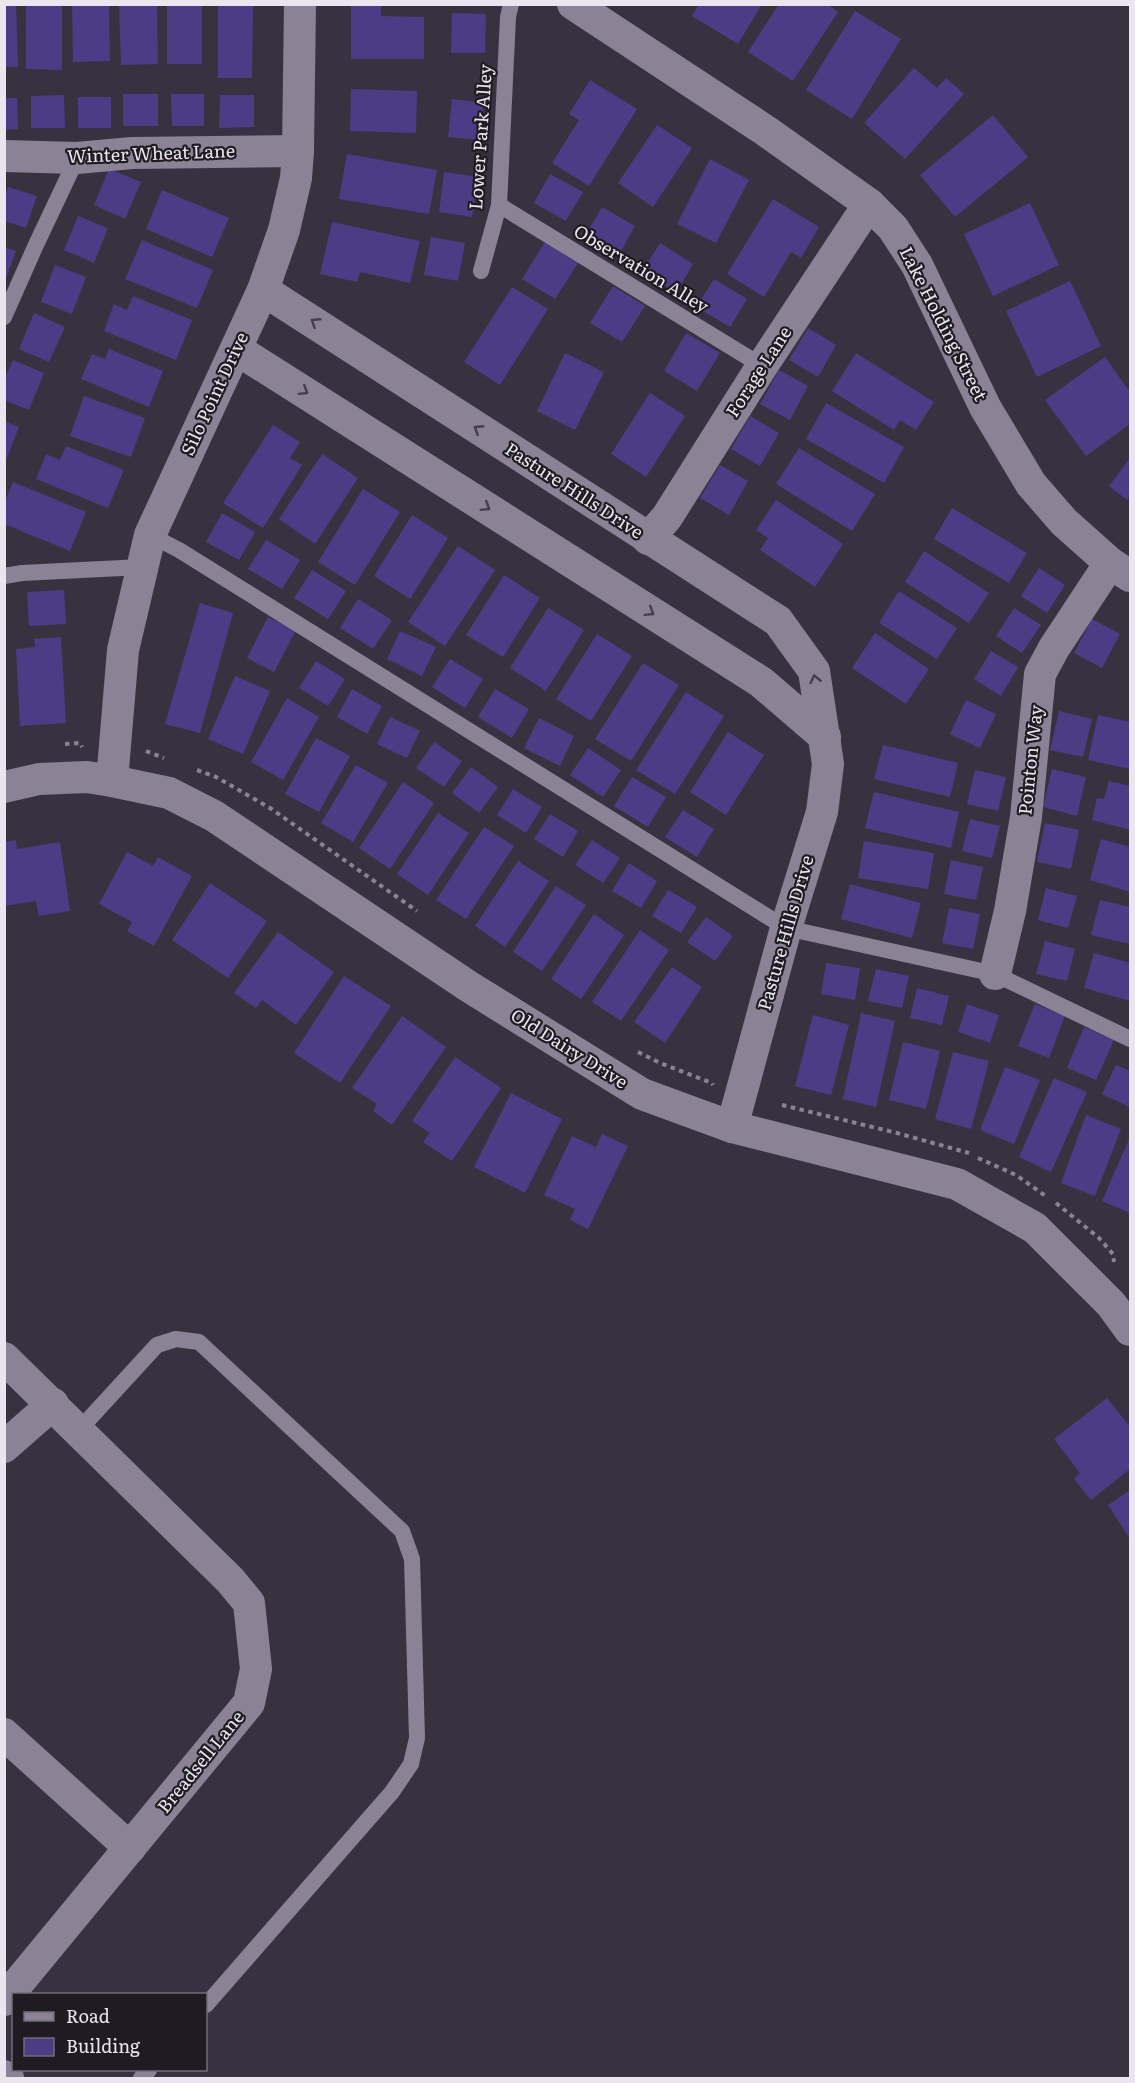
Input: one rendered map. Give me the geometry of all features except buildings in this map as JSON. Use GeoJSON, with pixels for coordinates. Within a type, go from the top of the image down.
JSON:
{"type":"FeatureCollection","features":[{"type":"Feature","properties":{"kind":"street","name":"Silo Point Drive"},"geometry":{"type":"LineString","coordinates":[[112,781],[123,650],[150,535],[263,290],[284,230],[296,178],[298,151],[300,4]]}},
{"type":"Feature","properties":{"kind":"street","name":"Lake Holding Street"},"geometry":{"type":"LineString","coordinates":[[573,4],[766,131],[869,204],[893,228],[917,265],[985,407],[1031,484],[1064,522],[1120,570]]}},
{"type":"Feature","properties":{"kind":"street","name":"Winter Wheat Lane"},"geometry":{"type":"LineString","coordinates":[[4,156],[78,158],[132,153],[298,151]]}},
{"type":"Feature","properties":{"kind":"street","name":"Forage Lane"},"geometry":{"type":"LineString","coordinates":[[648,539],[667,517],[762,366],[869,204]]}},
{"type":"Feature","properties":{"kind":"street","name":"Pasture Hills Drive"},"geometry":{"type":"LineString","coordinates":[[263,290],[778,621],[814,671],[828,764],[822,812],[786,928],[732,1127]]}},
{"type":"Feature","properties":{"kind":"street"},"geometry":{"type":"LineString","coordinates":[[236,349],[761,682],[825,737]]}},
{"type":"Feature","properties":{"kind":"street","name":"Pointon Way"},"geometry":{"type":"LineString","coordinates":[[995,974],[1010,911],[1026,817],[1040,674],[1054,648],[1120,570]]}},
{"type":"Feature","properties":{"kind":"street","name":"Old Dairy Drive"},"geometry":{"type":"LineString","coordinates":[[4,787],[39,779],[87,777],[169,793],[213,816],[468,986],[642,1094],[732,1127],[957,1184],[1035,1228],[1121,1296],[1131,1330]]}},
{"type":"Feature","properties":{"kind":"street","name":"Breadsell Lane"},"geometry":{"type":"LineString","coordinates":[[4,1358],[80,1430],[230,1580],[249,1604],[256,1669],[249,1703],[4,2000]]}},
{"type":"Feature","properties":{"kind":"street"},"geometry":{"type":"LineString","coordinates":[[4,1447],[53,1404]]}},
{"type":"Feature","properties":{"kind":"street"},"geometry":{"type":"LineString","coordinates":[[6,1737],[130,1848]]}},
{"type":"Feature","properties":{"kind":"lane","name":"Lower Park Alley"},"geometry":{"type":"LineString","coordinates":[[481,271],[499,205],[508,17],[511,4]]}},
{"type":"Feature","properties":{"kind":"lane"},"geometry":{"type":"LineString","coordinates":[[4,317],[34,247],[78,158]]}},
{"type":"Feature","properties":{"kind":"lane","name":"Observation Alley"},"geometry":{"type":"LineString","coordinates":[[499,205],[762,366]]}},
{"type":"Feature","properties":{"kind":"lane"},"geometry":{"type":"LineString","coordinates":[[150,535],[179,550],[786,928],[995,974],[1131,1039]]}},
{"type":"Feature","properties":{"kind":"lane"},"geometry":{"type":"LineString","coordinates":[[4,576],[22,573],[142,567]]}},
{"type":"Feature","properties":{"kind":"lane"},"geometry":{"type":"LineString","coordinates":[[80,1430],[157,1346],[176,1339],[199,1342],[402,1531],[412,1559],[417,1738],[411,1764],[392,1792],[207,2004]]}},
{"type":"Feature","properties":{"kind":"path"},"geometry":{"type":"LineString","coordinates":[[144,751],[165,758]]}},
{"type":"Feature","properties":{"kind":"path"},"geometry":{"type":"LineString","coordinates":[[195,769],[216,777],[270,808],[418,912]]}},
{"type":"Feature","properties":{"kind":"path"},"geometry":{"type":"LineString","coordinates":[[632,1049],[660,1063],[712,1083],[714,1088]]}}]}
